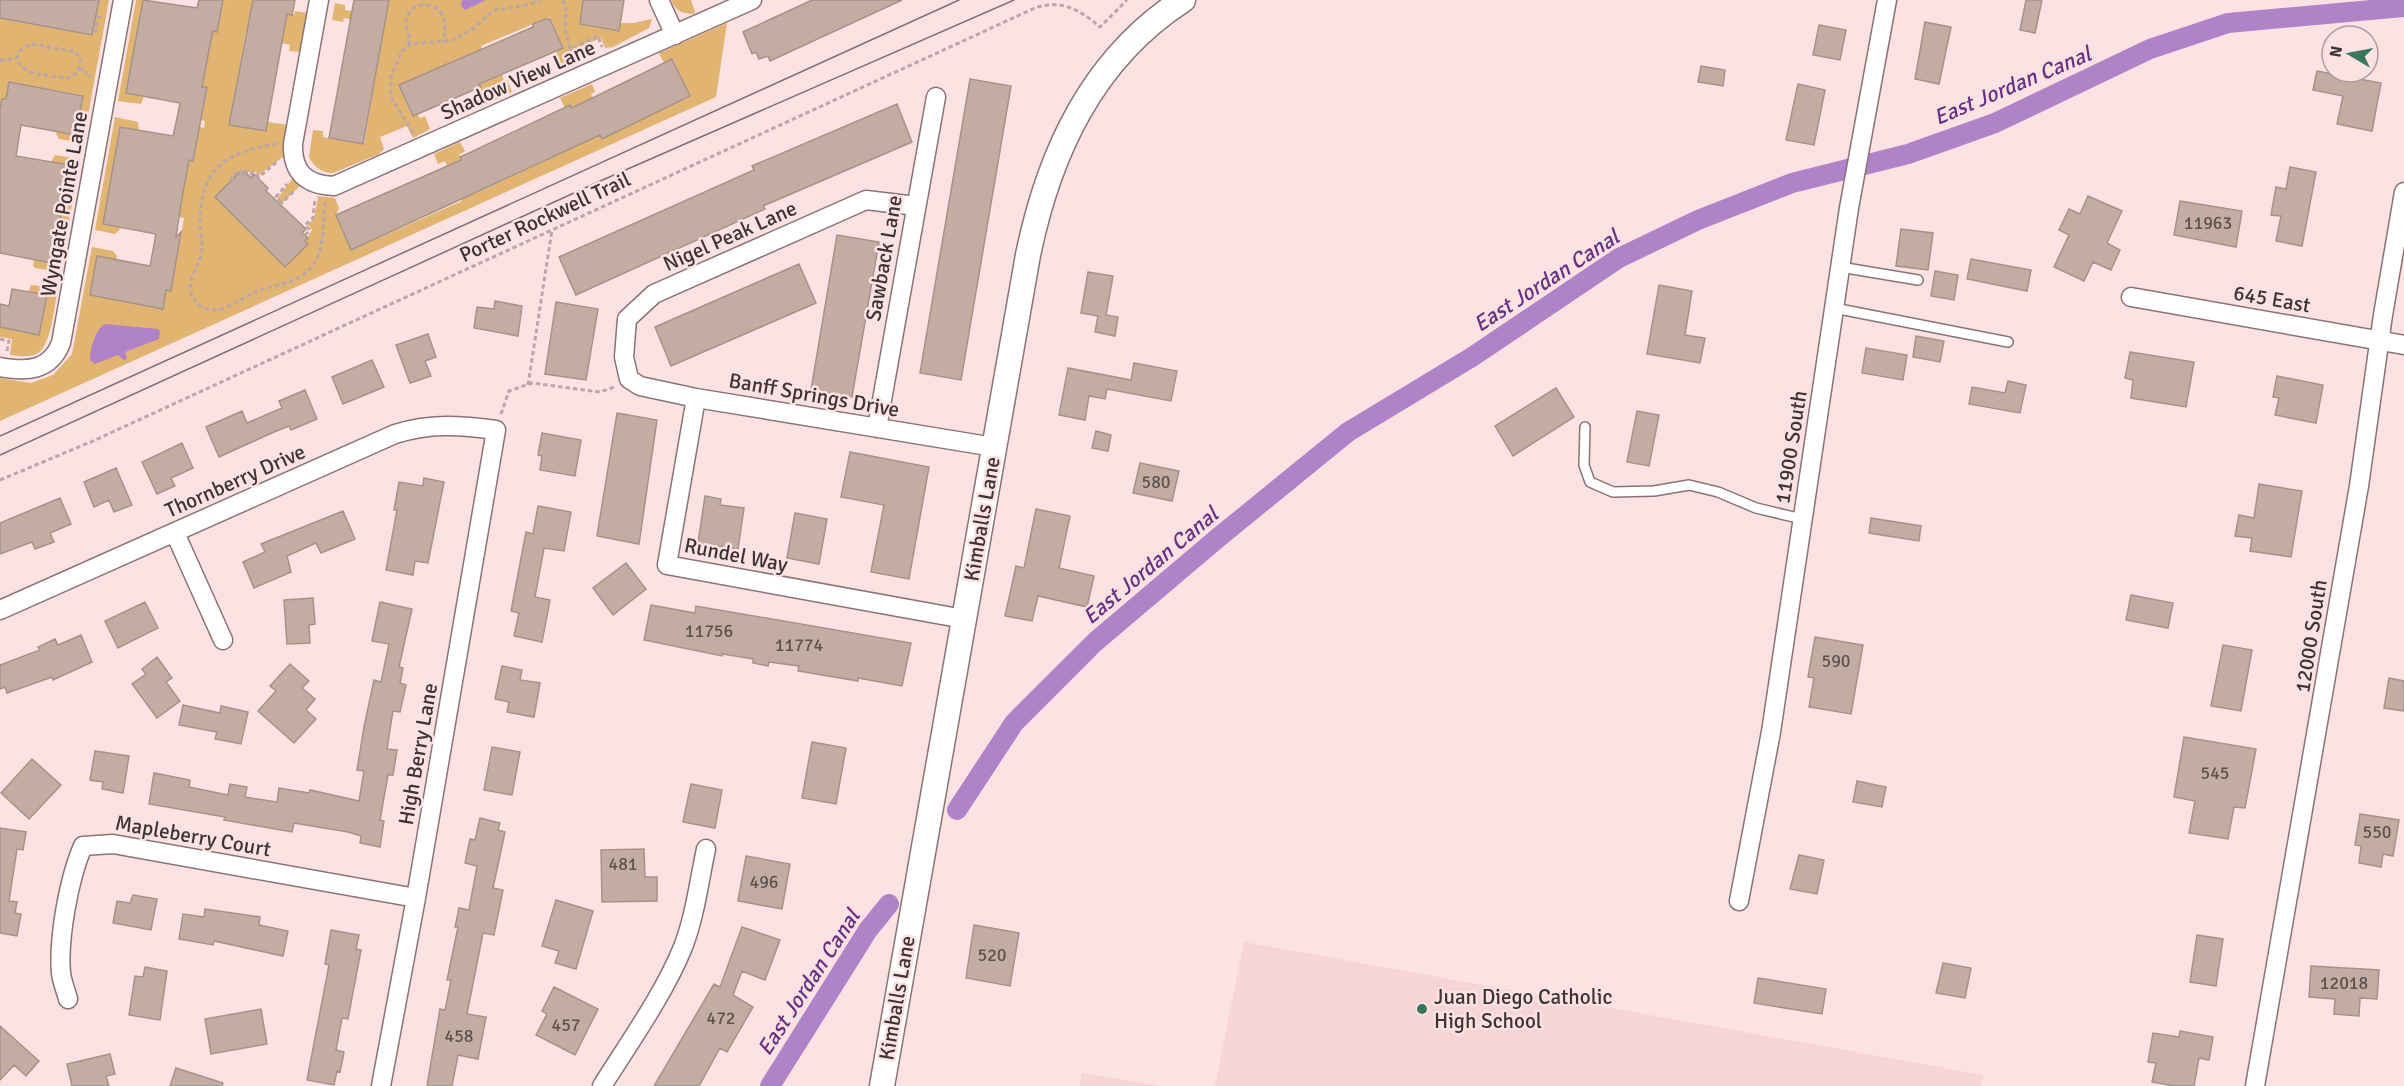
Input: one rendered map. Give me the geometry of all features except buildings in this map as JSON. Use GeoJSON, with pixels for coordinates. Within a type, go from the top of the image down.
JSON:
{"type":"FeatureCollection","features":[{"type":"Feature","properties":{"kind":"street","name":"Wyngate Pointe Lane"},"geometry":{"type":"LineString","coordinates":[[0,367],[24,371],[39,368],[53,358],[61,343],[123,0]]}},
{"type":"Feature","properties":{"kind":"street"},"geometry":{"type":"LineString","coordinates":[[301,181],[295,163],[293,144],[319,0]]}},
{"type":"Feature","properties":{"kind":"street"},"geometry":{"type":"LineString","coordinates":[[659,0],[675,35]]}},
{"type":"Feature","properties":{"kind":"street","name":"Shadow View Lane"},"geometry":{"type":"LineString","coordinates":[[301,181],[321,186],[341,185],[752,0]]}},
{"type":"Feature","properties":{"kind":"street","name":"Kimballs Lane"},"geometry":{"type":"LineString","coordinates":[[882,1086],[1034,227],[1058,150],[1087,98],[1115,60],[1149,26],[1183,0]]}},
{"type":"Feature","properties":{"kind":"street","name":"11900 South"},"geometry":{"type":"LineString","coordinates":[[1739,901],[1771,732],[1840,267],[1887,0]]}},
{"type":"Feature","properties":{"kind":"street","name":"Sawback Lane"},"geometry":{"type":"LineString","coordinates":[[877,428],[936,97]]}},
{"type":"Feature","properties":{"kind":"street","name":"12000 South"},"geometry":{"type":"LineString","coordinates":[[2255,1086],[2359,486],[2404,192]]}},
{"type":"Feature","properties":{"kind":"street","name":"Nigel Peak Lane"},"geometry":{"type":"LineString","coordinates":[[629,379],[624,357],[627,319],[654,294],[866,200],[916,206]]}},
{"type":"Feature","properties":{"kind":"street","name":"645 East"},"geometry":{"type":"LineString","coordinates":[[2132,297],[2404,345]]}},
{"type":"Feature","properties":{"kind":"street","name":"Banff Springs Drive"},"geometry":{"type":"LineString","coordinates":[[629,379],[640,386],[696,398],[994,447]]}},
{"type":"Feature","properties":{"kind":"street","name":"Rundel Way"},"geometry":{"type":"LineString","coordinates":[[696,398],[667,565],[964,619]]}},
{"type":"Feature","properties":{"kind":"street","name":"Thornberry Drive"},"geometry":{"type":"LineString","coordinates":[[0,610],[395,434],[433,425],[455,424],[496,430]]}},
{"type":"Feature","properties":{"kind":"street","name":"High Berry Lane"},"geometry":{"type":"LineString","coordinates":[[381,1086],[416,898],[496,430]]}},
{"type":"Feature","properties":{"kind":"street"},"geometry":{"type":"LineString","coordinates":[[175,533],[223,640]]}},
{"type":"Feature","properties":{"kind":"street","name":"Mapleberry Court"},"geometry":{"type":"LineString","coordinates":[[68,999],[61,975],[60,950],[73,875],[83,846],[113,844],[416,898]]}},
{"type":"Feature","properties":{"kind":"street"},"geometry":{"type":"LineString","coordinates":[[602,1086],[683,948],[693,916],[706,849]]}},
{"type":"Feature","properties":{"kind":"lane"},"geometry":{"type":"LineString","coordinates":[[1840,267],[1918,280]]}},
{"type":"Feature","properties":{"kind":"lane"},"geometry":{"type":"LineString","coordinates":[[1834,308],[2008,342]]}},
{"type":"Feature","properties":{"kind":"lane"},"geometry":{"type":"LineString","coordinates":[[1585,427],[1584,465],[1590,482],[1613,492],[1654,491],[1689,485],[1718,492],[1756,508],[1802,519]]}},
{"type":"Feature","properties":{"kind":"path"},"geometry":{"type":"LineString","coordinates":[[415,136],[405,118],[393,104],[390,88],[397,59],[402,51],[409,45],[445,43],[464,35],[494,10],[527,5],[540,0]]}},
{"type":"Feature","properties":{"kind":"path"},"geometry":{"type":"LineString","coordinates":[[563,0],[566,8],[565,28],[570,49]]}},
{"type":"Feature","properties":{"kind":"path","name":"Porter Rockwell Trail"},"geometry":{"type":"LineString","coordinates":[[0,480],[93,441],[1045,4],[1071,5],[1100,27],[1127,0]]}},
{"type":"Feature","properties":{"kind":"path"},"geometry":{"type":"LineString","coordinates":[[409,45],[406,21],[415,7],[422,5],[435,8],[444,18],[445,43]]}},
{"type":"Feature","properties":{"kind":"path"},"geometry":{"type":"LineString","coordinates":[[32,44],[76,52],[81,59],[79,69],[69,78],[33,73],[22,68],[17,59],[22,49],[32,44]]}},
{"type":"Feature","properties":{"kind":"path"},"geometry":{"type":"LineString","coordinates":[[0,60],[17,59]]}},
{"type":"Feature","properties":{"kind":"path"},"geometry":{"type":"LineString","coordinates":[[79,69],[86,70],[88,77],[98,78]]}},
{"type":"Feature","properties":{"kind":"path"},"geometry":{"type":"LineString","coordinates":[[285,143],[257,147],[234,154],[212,172],[205,188],[200,216],[202,249],[190,286],[191,294],[196,302],[209,310],[219,309],[242,301],[254,292],[286,284],[306,273],[313,264],[322,242],[326,198]]}},
{"type":"Feature","properties":{"kind":"path"},"geometry":{"type":"LineString","coordinates":[[232,180],[231,178],[239,170],[242,172],[244,170],[250,175],[253,172],[259,177],[283,157]]}},
{"type":"Feature","properties":{"kind":"path"},"geometry":{"type":"LineString","coordinates":[[279,201],[282,203],[301,181]]}},
{"type":"Feature","properties":{"kind":"path"},"geometry":{"type":"LineString","coordinates":[[305,235],[310,230],[305,225],[313,218],[316,196],[319,196]]}},
{"type":"Feature","properties":{"kind":"path"},"geometry":{"type":"LineString","coordinates":[[528,385],[552,230]]}},
{"type":"Feature","properties":{"kind":"path"},"geometry":{"type":"LineString","coordinates":[[496,430],[509,391],[532,383],[600,392],[629,379]]}},
{"type":"Feature","properties":{"kind":"shaded area"},"geometry":{"type":"Polygon","coordinates":[[[0,0],[19,22],[92,35],[99,0],[109,0],[83,143],[59,139],[56,134],[57,131],[75,135],[82,95],[9,82],[6,99],[2,99],[0,109],[0,0]]]}},
{"type":"Feature","properties":{"kind":"shaded area"},"geometry":{"type":"Polygon","coordinates":[[[136,0],[143,0],[137,37],[209,50],[213,31],[217,32],[225,0],[254,0],[292,15],[295,11],[307,13],[301,52],[289,51],[290,45],[282,43],[283,37],[246,31],[229,125],[266,131],[268,122],[288,125],[283,157],[259,175],[256,172],[241,172],[215,197],[305,241],[312,230],[308,224],[314,219],[318,198],[316,196],[335,198],[339,208],[336,215],[352,250],[462,201],[445,161],[438,164],[434,154],[460,142],[465,151],[459,155],[477,193],[587,141],[570,106],[565,108],[560,98],[592,84],[595,92],[591,94],[593,98],[584,103],[602,139],[690,96],[673,59],[664,63],[659,53],[727,23],[716,97],[0,421],[0,378],[31,383],[53,375],[72,354],[92,247],[113,251],[117,256],[90,295],[162,309],[166,290],[171,290],[184,218],[179,217],[182,198],[110,185],[103,223],[121,228],[115,234],[95,230],[115,117],[138,122],[139,130],[120,127],[113,166],[185,179],[189,160],[193,161],[200,127],[204,128],[205,121],[201,120],[207,88],[202,87],[205,67],[144,96],[141,104],[118,101],[136,0]]]}},
{"type":"Feature","properties":{"kind":"shaded area"},"geometry":{"type":"Polygon","coordinates":[[[389,0],[583,0],[580,23],[633,23],[652,19],[649,28],[613,47],[605,48],[601,38],[573,50],[578,63],[563,70],[556,51],[563,48],[550,17],[481,46],[494,77],[502,74],[512,92],[482,106],[475,89],[480,86],[466,56],[399,85],[412,116],[417,114],[420,118],[425,116],[430,129],[413,138],[407,126],[380,137],[384,149],[379,154],[333,173],[322,171],[313,164],[309,157],[313,130],[323,131],[323,137],[364,144],[384,26],[344,18],[343,22],[332,20],[335,3],[345,5],[345,10],[386,17],[389,0]]]}},
{"type":"Feature","properties":{"kind":"shaded area"},"geometry":{"type":"Polygon","coordinates":[[[462,0],[486,0],[465,10],[461,6],[462,0]]]}},
{"type":"Feature","properties":{"kind":"shaded area"},"geometry":{"type":"Polygon","coordinates":[[[671,0],[691,0],[694,14],[680,11],[671,0]]]}},
{"type":"Feature","properties":{"kind":"shaded area"},"geometry":{"type":"Polygon","coordinates":[[[55,155],[80,159],[60,272],[33,266],[34,260],[52,263],[59,224],[0,213],[0,193],[51,162],[55,155]]]}},
{"type":"Feature","properties":{"kind":"shaded area"},"geometry":{"type":"Polygon","coordinates":[[[292,179],[300,186],[282,203],[277,199],[292,179]]]}},
{"type":"Feature","properties":{"kind":"shaded area"},"geometry":{"type":"Polygon","coordinates":[[[31,285],[58,288],[49,333],[42,349],[35,355],[10,355],[12,339],[0,337],[0,327],[39,334],[47,296],[28,292],[31,285]]]}},
{"type":"Feature","properties":{"kind":"shaded area"},"geometry":{"type":"Polygon","coordinates":[[[105,324],[158,329],[159,339],[125,352],[127,359],[124,360],[118,355],[95,364],[90,360],[92,345],[98,331],[105,324]]]}},
{"type":"Feature","properties":{"kind":"shaded area","name":"Juan Diego Catholic High School"},"geometry":{"type":"Polygon","coordinates":[[[1244,942],[1983,1075],[1981,1086],[1215,1086],[1244,942]]]}},
{"type":"Feature","properties":{"kind":"shaded area"},"geometry":{"type":"Polygon","coordinates":[[[1082,1073],[1163,1086],[1080,1086],[1082,1073]]]}},
{"type":"Feature","properties":{"kind":"waterway","name":"East Jordan Canal"},"geometry":{"type":"LineString","coordinates":[[957,810],[1014,723],[1095,642],[1219,537],[1348,432],[1472,357],[1619,258],[1698,220],[1792,183],[1908,154],[1995,123],[2150,49],[2228,23],[2404,7]]}},
{"type":"Feature","properties":{"kind":"waterway","name":"East Jordan Canal"},"geometry":{"type":"LineString","coordinates":[[770,1086],[868,930],[889,904]]}},
{"type":"Feature","properties":{"kind":"tram line"},"geometry":{"type":"LineString","coordinates":[[0,436],[959,0]]}},
{"type":"Feature","properties":{"kind":"tram line"},"geometry":{"type":"LineString","coordinates":[[0,455],[598,182],[1014,0]]}},
{"type":"Feature","properties":{"kind":"place","name":"Juan Diego Catholic High School"},"geometry":{"type":"Point","coordinates":[1422,1009]}}]}
